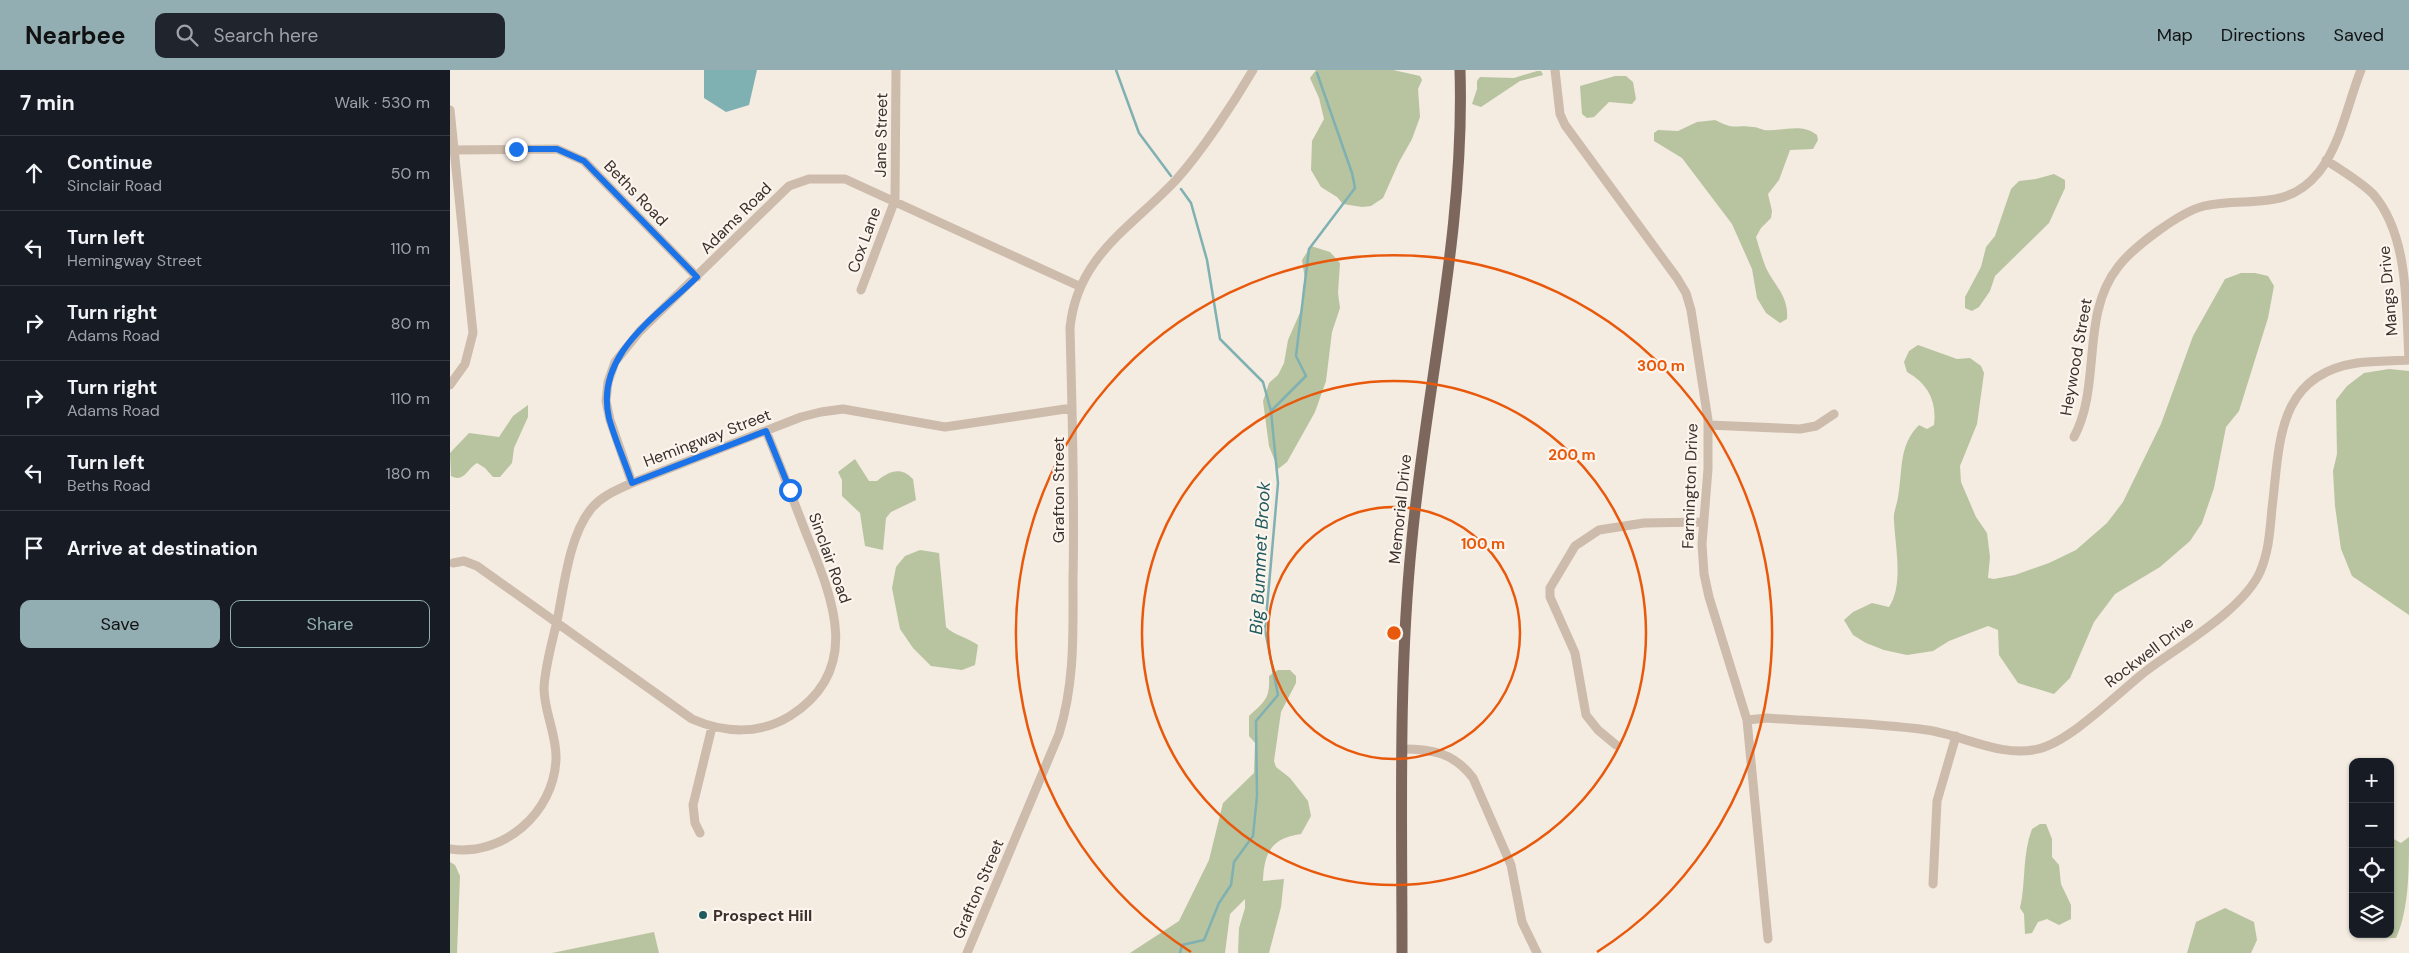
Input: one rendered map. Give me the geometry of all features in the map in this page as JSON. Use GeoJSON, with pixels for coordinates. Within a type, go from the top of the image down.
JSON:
{"type":"FeatureCollection","features":[{"type":"Feature","properties":{"kind":"main road","name":"Memorial Drive"},"geometry":{"type":"LineString","coordinates":[[1402,953],[1402,750],[1411,548],[1456,206],[1462,132],[1460,70]]}},
{"type":"Feature","properties":{"kind":"street","name":"Jane Street"},"geometry":{"type":"LineString","coordinates":[[895,200],[896,70]]}},
{"type":"Feature","properties":{"kind":"street","name":"Grafton Street"},"geometry":{"type":"LineString","coordinates":[[967,953],[1059,734],[1069,698],[1072,662],[1074,529],[1070,328],[1079,286],[1094,261],[1190,162],[1253,70]]}},
{"type":"Feature","properties":{"kind":"street","name":"Farmington Drive"},"geometry":{"type":"LineString","coordinates":[[1555,70],[1560,114],[1565,126],[1686,293],[1693,321],[1709,425],[1702,559],[1706,585],[1747,720],[1768,939]]}},
{"type":"Feature","properties":{"kind":"street","name":"Heywood Street"},"geometry":{"type":"LineString","coordinates":[[2074,437],[2083,415],[2101,298],[2110,277],[2124,259],[2171,223],[2192,210],[2210,205],[2267,202],[2290,195],[2314,177],[2326,160],[2360,70]]}},
{"type":"Feature","properties":{"kind":"street"},"geometry":{"type":"LineString","coordinates":[[450,110],[472,333],[465,364],[450,385]]}},
{"type":"Feature","properties":{"kind":"street","name":"Beths Road"},"geometry":{"type":"LineString","coordinates":[[454,150],[557,149],[584,161],[697,277]]}},
{"type":"Feature","properties":{"kind":"street","name":"Mangs Drive"},"geometry":{"type":"LineString","coordinates":[[2326,160],[2373,193],[2387,210],[2396,228],[2403,256],[2409,360]]}},
{"type":"Feature","properties":{"kind":"street","name":"Adams Road"},"geometry":{"type":"LineString","coordinates":[[632,483],[610,420],[606,401],[608,382],[614,362],[640,331],[789,186],[809,179],[845,179],[895,200],[1079,286]]}},
{"type":"Feature","properties":{"kind":"street","name":"Cox Lane"},"geometry":{"type":"LineString","coordinates":[[861,290],[895,200]]}},
{"type":"Feature","properties":{"kind":"street","name":"Rockwell Drive"},"geometry":{"type":"LineString","coordinates":[[1747,720],[1767,718],[1916,729],[1956,736],[2003,750],[2026,751],[2048,745],[2070,732],[2216,619],[2250,587],[2264,562],[2268,544],[2280,438],[2291,404],[2312,380],[2328,371],[2357,363],[2409,360]]}},
{"type":"Feature","properties":{"kind":"street","name":"Hemingway Street"},"geometry":{"type":"LineString","coordinates":[[450,848],[477,848],[508,838],[534,816],[547,796],[554,777],[556,757],[545,699],[545,682],[574,544],[581,525],[598,502],[614,491],[632,483],[806,416],[832,410],[854,411],[945,426],[1072,408]]}},
{"type":"Feature","properties":{"kind":"street"},"geometry":{"type":"LineString","coordinates":[[1709,425],[1800,429],[1816,426],[1834,414]]}},
{"type":"Feature","properties":{"kind":"street","name":"Sinclair Road"},"geometry":{"type":"LineString","coordinates":[[453,563],[464,562],[477,566],[683,713],[712,727],[734,730],[755,729],[776,723],[795,712],[811,698],[821,685],[829,670],[835,650],[836,628],[830,592],[766,431]]}},
{"type":"Feature","properties":{"kind":"street"},"geometry":{"type":"LineString","coordinates":[[1616,745],[1598,730],[1586,714],[1574,653],[1550,597],[1550,588],[1575,546],[1600,530],[1644,524],[1704,522]]}},
{"type":"Feature","properties":{"kind":"street"},"geometry":{"type":"LineString","coordinates":[[700,833],[695,823],[693,805],[712,727]]}},
{"type":"Feature","properties":{"kind":"street"},"geometry":{"type":"LineString","coordinates":[[1933,884],[1937,801],[1956,736]]}},
{"type":"Feature","properties":{"kind":"street"},"geometry":{"type":"LineString","coordinates":[[1402,750],[1432,751],[1451,757],[1464,766],[1473,778],[1511,865],[1522,922],[1537,953]]}},
{"type":"Feature","properties":{"kind":"green space"},"geometry":{"type":"Polygon","coordinates":[[[1316,70],[1393,70],[1420,76],[1422,80],[1418,89],[1420,117],[1412,139],[1399,162],[1383,198],[1371,206],[1362,207],[1343,204],[1337,197],[1321,187],[1311,170],[1312,141],[1324,119],[1319,98],[1310,78],[1316,70]]]}},
{"type":"Feature","properties":{"kind":"green space"},"geometry":{"type":"Polygon","coordinates":[[[1541,71],[1543,75],[1520,81],[1481,107],[1472,104],[1477,89],[1477,81],[1480,77],[1514,78],[1541,71]]]}},
{"type":"Feature","properties":{"kind":"green space"},"geometry":{"type":"Polygon","coordinates":[[[1615,76],[1626,76],[1633,82],[1636,99],[1632,104],[1609,102],[1594,117],[1587,118],[1582,114],[1580,86],[1615,76]]]}},
{"type":"Feature","properties":{"kind":"green space"},"geometry":{"type":"Polygon","coordinates":[[[1715,120],[1731,126],[1747,126],[1764,130],[1805,129],[1817,135],[1818,140],[1813,149],[1790,150],[1779,180],[1768,194],[1772,211],[1771,218],[1761,228],[1756,237],[1766,268],[1786,304],[1787,319],[1780,323],[1766,313],[1757,298],[1752,269],[1732,224],[1682,158],[1654,141],[1654,133],[1658,130],[1678,131],[1697,122],[1715,120]]]}},
{"type":"Feature","properties":{"kind":"green space"},"geometry":{"type":"Polygon","coordinates":[[[2054,174],[2065,180],[2065,188],[2049,223],[1995,276],[1990,291],[1979,307],[1972,311],[1965,308],[1965,297],[1981,267],[1986,247],[1995,236],[2011,189],[2019,181],[2054,174]]]}},
{"type":"Feature","properties":{"kind":"green space"},"geometry":{"type":"Polygon","coordinates":[[[1311,246],[1330,252],[1340,263],[1338,293],[1340,308],[1332,332],[1326,381],[1315,412],[1287,462],[1278,469],[1269,446],[1263,401],[1269,383],[1278,375],[1284,363],[1288,340],[1302,308],[1305,280],[1302,260],[1311,246]]]}},
{"type":"Feature","properties":{"kind":"green space"},"geometry":{"type":"Polygon","coordinates":[[[2241,273],[2255,273],[2268,276],[2274,286],[2268,318],[2239,411],[2226,427],[2214,488],[2202,523],[2190,541],[2160,567],[2115,594],[2094,622],[2070,678],[2054,694],[2018,683],[1999,655],[1998,630],[1988,626],[1949,641],[1933,651],[1907,655],[1884,650],[1866,643],[1853,635],[1844,620],[1853,612],[1872,603],[1889,607],[1894,598],[1898,565],[1894,517],[1904,450],[1912,433],[1919,425],[1927,429],[1934,425],[1934,408],[1930,394],[1920,382],[1907,372],[1904,362],[1909,351],[1918,345],[1957,359],[1970,358],[1981,366],[1984,373],[1977,424],[1960,466],[1961,482],[1976,517],[1987,533],[1990,557],[1988,578],[1994,579],[2015,575],[2049,563],[2076,550],[2107,523],[2123,502],[2161,424],[2193,336],[2225,279],[2241,273]]]}},
{"type":"Feature","properties":{"kind":"green space"},"geometry":{"type":"Polygon","coordinates":[[[2389,369],[2409,371],[2409,615],[2352,576],[2341,549],[2335,506],[2333,471],[2337,454],[2336,400],[2347,386],[2364,373],[2389,369]]]}},
{"type":"Feature","properties":{"kind":"green space"},"geometry":{"type":"Polygon","coordinates":[[[528,405],[528,417],[514,448],[512,463],[500,477],[493,477],[485,468],[477,463],[462,477],[455,478],[451,476],[450,453],[469,433],[499,437],[513,416],[528,405]]]}},
{"type":"Feature","properties":{"kind":"green space"},"geometry":{"type":"Polygon","coordinates":[[[855,459],[869,481],[877,481],[895,471],[904,472],[913,479],[916,500],[891,512],[886,518],[883,550],[865,546],[860,513],[842,496],[842,480],[838,472],[855,459]]]}},
{"type":"Feature","properties":{"kind":"green space"},"geometry":{"type":"Polygon","coordinates":[[[920,550],[939,553],[946,627],[978,645],[975,665],[962,670],[931,666],[913,648],[900,629],[892,588],[896,567],[905,556],[920,550]]]}},
{"type":"Feature","properties":{"kind":"green space"},"geometry":{"type":"Polygon","coordinates":[[[1278,670],[1290,670],[1296,676],[1296,683],[1281,712],[1274,761],[1276,767],[1290,778],[1308,801],[1311,816],[1301,834],[1291,836],[1276,843],[1265,862],[1263,881],[1284,879],[1281,907],[1269,953],[1238,953],[1239,928],[1245,908],[1245,899],[1230,914],[1225,953],[1130,953],[1179,921],[1209,860],[1223,803],[1254,773],[1255,743],[1249,736],[1249,716],[1265,699],[1269,690],[1269,676],[1278,670]]]}},
{"type":"Feature","properties":{"kind":"green space"},"geometry":{"type":"Polygon","coordinates":[[[2040,824],[2046,824],[2052,839],[2052,857],[2059,865],[2061,884],[2071,905],[2071,919],[2059,925],[2047,919],[2038,922],[2032,933],[2025,934],[2024,914],[2020,908],[2025,859],[2032,829],[2040,824]]]}},
{"type":"Feature","properties":{"kind":"green space"},"geometry":{"type":"Polygon","coordinates":[[[2409,837],[2406,903],[2396,938],[2394,938],[2394,839],[2401,843],[2409,837]]]}},
{"type":"Feature","properties":{"kind":"green space"},"geometry":{"type":"Polygon","coordinates":[[[450,862],[455,865],[460,876],[457,953],[450,953],[450,862]]]}},
{"type":"Feature","properties":{"kind":"green space"},"geometry":{"type":"Polygon","coordinates":[[[2225,908],[2254,922],[2257,940],[2251,953],[2187,953],[2196,922],[2225,908]]]}},
{"type":"Feature","properties":{"kind":"green space"},"geometry":{"type":"Polygon","coordinates":[[[654,932],[659,953],[552,953],[654,932]]]}},
{"type":"Feature","properties":{"kind":"water"},"geometry":{"type":"Polygon","coordinates":[[[704,70],[757,70],[749,105],[726,112],[704,98],[704,70]]]}},
{"type":"Feature","properties":{"kind":"waterway"},"geometry":{"type":"LineString","coordinates":[[1116,70],[1139,133],[1171,176]]}},
{"type":"Feature","properties":{"kind":"waterway","name":"Big Bummet Brook"},"geometry":{"type":"LineString","coordinates":[[1180,953],[1182,945],[1204,940],[1219,903],[1231,885],[1234,862],[1253,836],[1257,796],[1256,721],[1278,695],[1265,630],[1278,483],[1271,411],[1306,376],[1296,356],[1309,249],[1355,188],[1352,173],[1317,73]]}},
{"type":"Feature","properties":{"kind":"waterway"},"geometry":{"type":"LineString","coordinates":[[1181,189],[1191,203],[1207,260],[1220,339],[1263,382],[1271,411]]}},
{"type":"Feature","properties":{"kind":"place","name":"Prospect Hill"},"geometry":{"type":"Point","coordinates":[703,915]}},
{"type":"Feature","properties":{"kind":"route"},"geometry":{"type":"LineString","coordinates":[[516,149],[557,149],[584,161],[697,277],[640,331],[614,362],[608,382],[606,401],[610,420],[632,483],[766,431],[790,490]]}}]}
